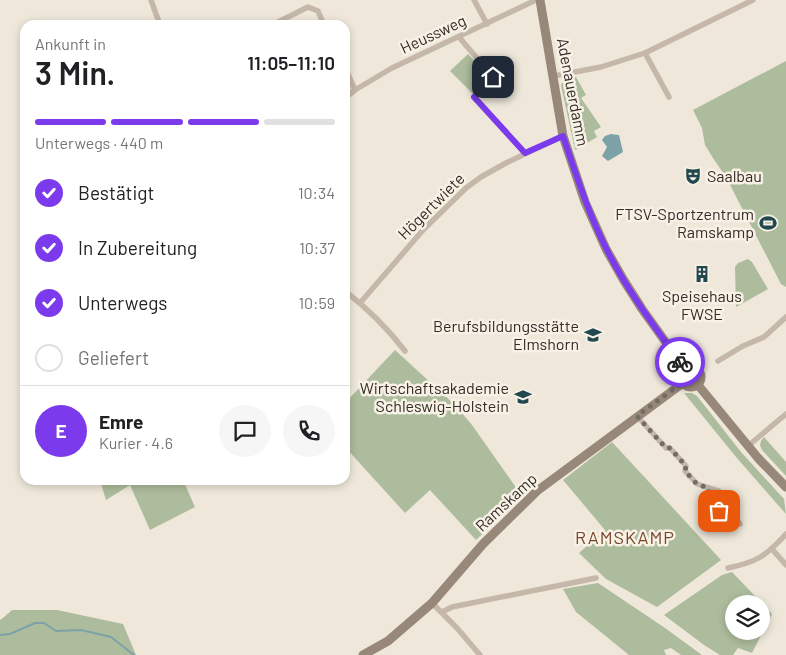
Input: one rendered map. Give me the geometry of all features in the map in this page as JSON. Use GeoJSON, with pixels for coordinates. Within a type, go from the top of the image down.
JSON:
{"type":"FeatureCollection","features":[{"type":"Feature","properties":{"kind":"street"},"geometry":{"type":"LineString","coordinates":[[151,0],[158,20]]}},
{"type":"Feature","properties":{"kind":"street"},"geometry":{"type":"LineString","coordinates":[[474,0],[486,24]]}},
{"type":"Feature","properties":{"kind":"street","name":"Heussweg"},"geometry":{"type":"LineString","coordinates":[[350,94],[392,68],[536,0]]}},
{"type":"Feature","properties":{"kind":"street","name":"Adenauerdamm"},"geometry":{"type":"LineString","coordinates":[[540,0],[563,136],[585,202],[606,249],[642,309],[685,369],[691,367],[700,371],[701,378],[698,385],[748,446],[786,487]]}},
{"type":"Feature","properties":{"kind":"street"},"geometry":{"type":"LineString","coordinates":[[554,76],[601,67],[645,53],[753,0]]}},
{"type":"Feature","properties":{"kind":"street"},"geometry":{"type":"LineString","coordinates":[[282,20],[308,7],[318,11],[322,20]]}},
{"type":"Feature","properties":{"kind":"street"},"geometry":{"type":"LineString","coordinates":[[459,38],[493,77],[474,97],[525,153]]}},
{"type":"Feature","properties":{"kind":"street"},"geometry":{"type":"LineString","coordinates":[[645,53],[669,97]]}},
{"type":"Feature","properties":{"kind":"street"},"geometry":{"type":"LineString","coordinates":[[350,79],[355,90]]}},
{"type":"Feature","properties":{"kind":"street","name":"Högertwiete"},"geometry":{"type":"LineString","coordinates":[[360,303],[424,229],[458,195],[481,177],[525,153],[563,136]]}},
{"type":"Feature","properties":{"kind":"street"},"geometry":{"type":"LineString","coordinates":[[350,294],[405,351]]}},
{"type":"Feature","properties":{"kind":"street"},"geometry":{"type":"LineString","coordinates":[[718,361],[743,346],[764,337],[786,317]]}},
{"type":"Feature","properties":{"kind":"street"},"geometry":{"type":"LineString","coordinates":[[685,369],[681,377],[682,383],[692,388],[698,385]]}},
{"type":"Feature","properties":{"kind":"street","name":"Ramskamp"},"geometry":{"type":"LineString","coordinates":[[363,655],[388,641],[432,603],[483,544],[529,498],[571,464],[682,383]]}},
{"type":"Feature","properties":{"kind":"street"},"geometry":{"type":"LineString","coordinates":[[748,446],[786,414]]}},
{"type":"Feature","properties":{"kind":"street"},"geometry":{"type":"LineString","coordinates":[[637,416],[666,448],[670,448],[686,466],[685,471],[697,484],[719,491],[740,524]]}},
{"type":"Feature","properties":{"kind":"street"},"geometry":{"type":"LineString","coordinates":[[708,488],[710,497],[719,511]]}},
{"type":"Feature","properties":{"kind":"street"},"geometry":{"type":"LineString","coordinates":[[728,568],[749,564],[762,557],[786,534]]}},
{"type":"Feature","properties":{"kind":"street"},"geometry":{"type":"LineString","coordinates":[[772,549],[786,565]]}},
{"type":"Feature","properties":{"kind":"street"},"geometry":{"type":"LineString","coordinates":[[442,612],[452,607],[596,578]]}},
{"type":"Feature","properties":{"kind":"street"},"geometry":{"type":"LineString","coordinates":[[432,603],[480,655]]}},
{"type":"Feature","properties":{"kind":"green space"},"geometry":{"type":"Polygon","coordinates":[[[468,54],[490,77],[473,94],[450,71],[468,54]]]}},
{"type":"Feature","properties":{"kind":"green space"},"geometry":{"type":"Polygon","coordinates":[[[786,61],[786,287],[781,284],[726,177],[705,145],[702,128],[693,110],[786,61]]]}},
{"type":"Feature","properties":{"kind":"green space"},"geometry":{"type":"Polygon","coordinates":[[[576,77],[586,95],[581,98],[601,127],[594,131],[597,137],[575,150],[561,85],[564,81],[576,77]]]}},
{"type":"Feature","properties":{"kind":"green space"},"geometry":{"type":"Polygon","coordinates":[[[748,259],[752,262],[768,289],[736,307],[735,267],[738,263],[748,259]]]}},
{"type":"Feature","properties":{"kind":"green space"},"geometry":{"type":"Polygon","coordinates":[[[395,350],[455,405],[472,425],[522,496],[476,540],[430,490],[405,513],[350,452],[350,398],[395,350]]]}},
{"type":"Feature","properties":{"kind":"green space"},"geometry":{"type":"Polygon","coordinates":[[[684,393],[692,393],[697,396],[741,452],[784,499],[786,514],[736,457],[684,393]]]}},
{"type":"Feature","properties":{"kind":"green space"},"geometry":{"type":"Polygon","coordinates":[[[764,437],[786,462],[786,476],[762,450],[760,445],[764,437]]]}},
{"type":"Feature","properties":{"kind":"green space"},"geometry":{"type":"Polygon","coordinates":[[[612,442],[721,560],[657,607],[606,579],[579,553],[605,530],[563,480],[612,442]]]}},
{"type":"Feature","properties":{"kind":"green space"},"geometry":{"type":"Polygon","coordinates":[[[102,485],[130,485],[106,500],[102,485]]]}},
{"type":"Feature","properties":{"kind":"green space"},"geometry":{"type":"Polygon","coordinates":[[[130,485],[185,485],[195,507],[150,530],[130,485]]]}},
{"type":"Feature","properties":{"kind":"green space"},"geometry":{"type":"Polygon","coordinates":[[[732,572],[754,595],[725,595],[725,640],[759,640],[752,653],[738,648],[733,655],[720,655],[664,615],[722,575],[732,572]]]}},
{"type":"Feature","properties":{"kind":"green space"},"geometry":{"type":"Polygon","coordinates":[[[598,583],[702,655],[681,655],[671,648],[664,650],[666,655],[629,655],[576,612],[563,589],[598,583]]]}},
{"type":"Feature","properties":{"kind":"green space"},"geometry":{"type":"Polygon","coordinates":[[[12,610],[57,610],[123,624],[136,655],[0,655],[0,620],[12,610]]]}},
{"type":"Feature","properties":{"kind":"water"},"geometry":{"type":"Polygon","coordinates":[[[611,134],[619,135],[623,152],[608,161],[602,156],[607,147],[602,140],[605,136],[611,134]]]}},
{"type":"Feature","properties":{"kind":"waterway"},"geometry":{"type":"LineString","coordinates":[[0,635],[10,634],[35,623],[44,623],[56,631],[81,630],[111,637],[134,655]]}},
{"type":"Feature","properties":{"kind":"way so far"},"geometry":{"type":"LineString","coordinates":[[680,362],[685,369],[681,374],[682,383],[637,416],[666,448],[670,448],[686,466],[685,471],[697,484],[708,488],[710,497],[719,511]]}},
{"type":"Feature","properties":{"kind":"place","name":"Saalbau"},"geometry":{"type":"Point","coordinates":[693,176]}},
{"type":"Feature","properties":{"kind":"place","name":"FTSV-Sportzentrum Ramskamp"},"geometry":{"type":"Point","coordinates":[768,223]}},
{"type":"Feature","properties":{"kind":"place","name":"Speisehaus FWSE"},"geometry":{"type":"Point","coordinates":[702,274]}},
{"type":"Feature","properties":{"kind":"place","name":"Berufsbildungsstätte Elmshorn"},"geometry":{"type":"Point","coordinates":[593,335]}},
{"type":"Feature","properties":{"kind":"place","name":"Wirtschaftsakademie Schleswig-Holstein"},"geometry":{"type":"Point","coordinates":[523,397]}},
{"type":"Feature","properties":{"kind":"district","name":"RAMSKAMP"},"geometry":{"type":"Point","coordinates":[625,538]}},
{"type":"Feature","properties":{"kind":"route"},"geometry":{"type":"LineString","coordinates":[[493,77],[474,97],[525,153],[563,136],[585,202],[606,249],[642,309],[680,362]]}}]}
